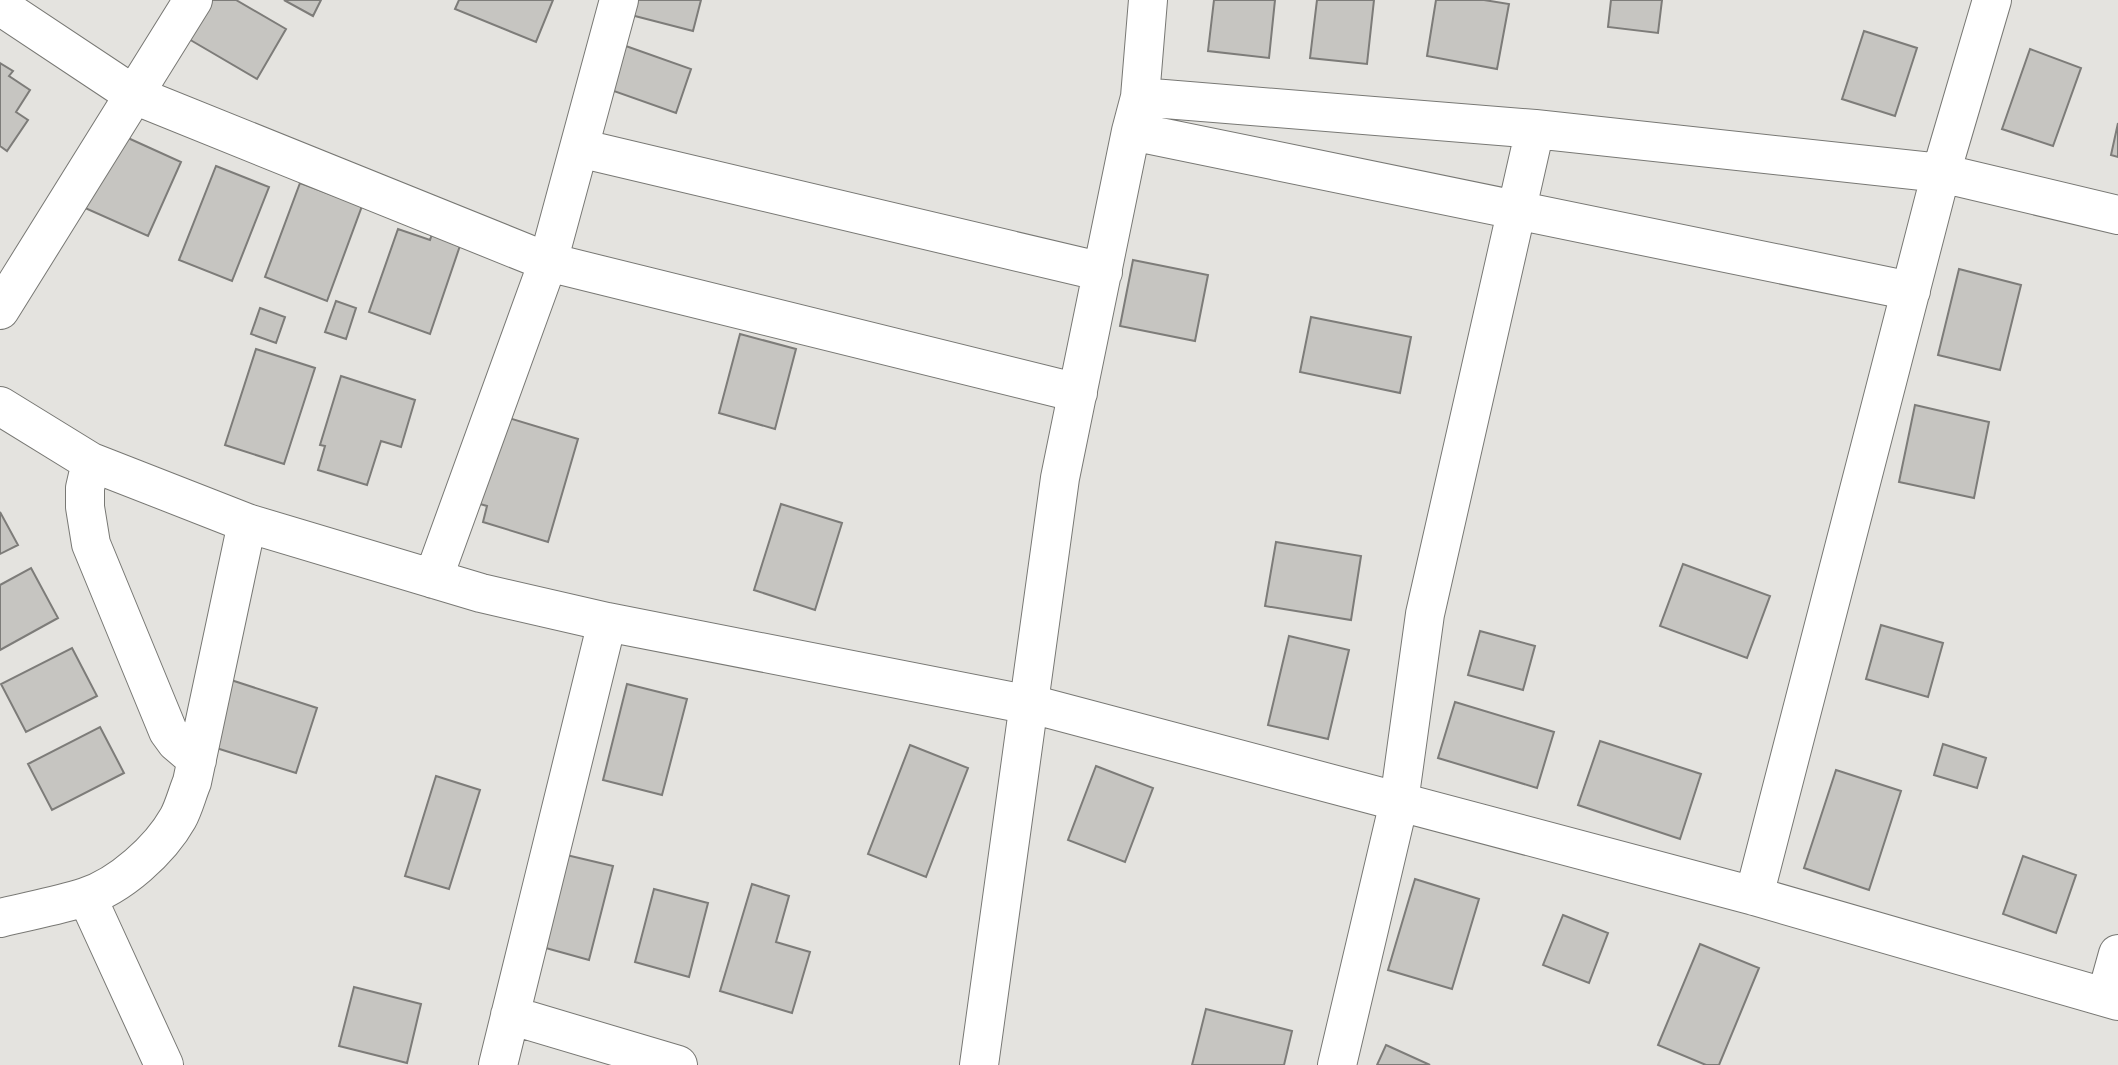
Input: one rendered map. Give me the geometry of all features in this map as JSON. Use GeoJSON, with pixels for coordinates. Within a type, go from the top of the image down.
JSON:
{"type":"FeatureCollection","features":[{"type":"Feature","properties":{"kind":"street"},"geometry":{"type":"LineString","coordinates":[[0,310],[193,0]]}},
{"type":"Feature","properties":{"kind":"street"},"geometry":{"type":"LineString","coordinates":[[433,579],[548,262],[619,0]]}},
{"type":"Feature","properties":{"kind":"street"},"geometry":{"type":"LineString","coordinates":[[979,1065],[1060,478],[1135,114],[1148,0]]}},
{"type":"Feature","properties":{"kind":"street"},"geometry":{"type":"LineString","coordinates":[[1754,896],[1941,173],[1992,0]]}},
{"type":"Feature","properties":{"kind":"street"},"geometry":{"type":"LineString","coordinates":[[0,6],[134,95],[548,262],[1078,393]]}},
{"type":"Feature","properties":{"kind":"street"},"geometry":{"type":"LineString","coordinates":[[1135,114],[1535,129],[1941,173],[2118,215]]}},
{"type":"Feature","properties":{"kind":"street"},"geometry":{"type":"LineString","coordinates":[[1135,114],[1517,210],[1911,291]]}},
{"type":"Feature","properties":{"kind":"street"},"geometry":{"type":"LineString","coordinates":[[1337,1065],[1399,802],[1425,614],[1535,129]]}},
{"type":"Feature","properties":{"kind":"street"},"geometry":{"type":"LineString","coordinates":[[579,148],[1103,272]]}},
{"type":"Feature","properties":{"kind":"street"},"geometry":{"type":"LineString","coordinates":[[0,406],[91,462],[247,523],[481,593],[607,622],[1030,704],[1754,896],[2112,999],[2118,954]]}},
{"type":"Feature","properties":{"kind":"street"},"geometry":{"type":"LineString","coordinates":[[91,462],[85,488],[91,544],[168,731],[176,742],[197,760]]}},
{"type":"Feature","properties":{"kind":"street"},"geometry":{"type":"LineString","coordinates":[[0,918],[87,897],[144,860],[162,842],[179,816],[192,782],[247,523]]}},
{"type":"Feature","properties":{"kind":"street"},"geometry":{"type":"LineString","coordinates":[[498,1065],[607,622]]}},
{"type":"Feature","properties":{"kind":"street"},"geometry":{"type":"LineString","coordinates":[[87,897],[164,1065]]}},
{"type":"Feature","properties":{"kind":"street"},"geometry":{"type":"LineString","coordinates":[[510,1015],[678,1065]]}},
{"type":"Feature","properties":{"kind":"building"},"geometry":{"type":"Polygon","coordinates":[[[209,0],[236,0],[286,29],[257,79],[187,38],[209,0]]]}},
{"type":"Feature","properties":{"kind":"building"},"geometry":{"type":"Polygon","coordinates":[[[284,0],[321,0],[313,16],[284,0]]]}},
{"type":"Feature","properties":{"kind":"building"},"geometry":{"type":"Polygon","coordinates":[[[459,0],[553,0],[536,42],[455,9],[459,0]]]}},
{"type":"Feature","properties":{"kind":"building"},"geometry":{"type":"Polygon","coordinates":[[[635,0],[701,0],[693,31],[631,15],[635,0]]]}},
{"type":"Feature","properties":{"kind":"building"},"geometry":{"type":"Polygon","coordinates":[[[1214,0],[1275,0],[1269,58],[1208,51],[1214,0]]]}},
{"type":"Feature","properties":{"kind":"building"},"geometry":{"type":"Polygon","coordinates":[[[1317,0],[1374,0],[1367,64],[1310,58],[1317,0]]]}},
{"type":"Feature","properties":{"kind":"building"},"geometry":{"type":"Polygon","coordinates":[[[1436,0],[1484,0],[1509,4],[1497,69],[1427,56],[1436,0]]]}},
{"type":"Feature","properties":{"kind":"building"},"geometry":{"type":"Polygon","coordinates":[[[1611,0],[1662,0],[1658,33],[1608,27],[1611,0]]]}},
{"type":"Feature","properties":{"kind":"building"},"geometry":{"type":"Polygon","coordinates":[[[1864,31],[1917,48],[1895,116],[1842,99],[1864,31]]]}},
{"type":"Feature","properties":{"kind":"building"},"geometry":{"type":"Polygon","coordinates":[[[623,45],[691,69],[676,113],[608,89],[623,45]]]}},
{"type":"Feature","properties":{"kind":"building"},"geometry":{"type":"Polygon","coordinates":[[[2030,49],[2081,68],[2053,146],[2002,129],[2030,49]]]}},
{"type":"Feature","properties":{"kind":"building"},"geometry":{"type":"Polygon","coordinates":[[[0,63],[13,71],[9,76],[30,90],[16,112],[28,120],[7,151],[0,146],[0,63]]]}},
{"type":"Feature","properties":{"kind":"building"},"geometry":{"type":"Polygon","coordinates":[[[2118,123],[2118,157],[2111,155],[2118,123]]]}},
{"type":"Feature","properties":{"kind":"building"},"geometry":{"type":"Polygon","coordinates":[[[117,133],[181,162],[148,236],[85,208],[117,133]]]}},
{"type":"Feature","properties":{"kind":"building"},"geometry":{"type":"Polygon","coordinates":[[[216,166],[269,187],[232,281],[179,260],[216,166]]]}},
{"type":"Feature","properties":{"kind":"building"},"geometry":{"type":"Polygon","coordinates":[[[300,183],[362,206],[327,301],[265,277],[300,183]]]}},
{"type":"Feature","properties":{"kind":"building"},"geometry":{"type":"Polygon","coordinates":[[[436,222],[465,231],[430,334],[369,312],[398,229],[430,240],[436,222]]]}},
{"type":"Feature","properties":{"kind":"building"},"geometry":{"type":"Polygon","coordinates":[[[1133,260],[1208,275],[1195,341],[1120,326],[1133,260]]]}},
{"type":"Feature","properties":{"kind":"building"},"geometry":{"type":"Polygon","coordinates":[[[1959,269],[2021,285],[2000,370],[1938,355],[1959,269]]]}},
{"type":"Feature","properties":{"kind":"building"},"geometry":{"type":"Polygon","coordinates":[[[336,301],[356,308],[346,339],[325,332],[336,301]]]}},
{"type":"Feature","properties":{"kind":"building"},"geometry":{"type":"Polygon","coordinates":[[[260,308],[285,317],[276,343],[251,334],[260,308]]]}},
{"type":"Feature","properties":{"kind":"building"},"geometry":{"type":"Polygon","coordinates":[[[1311,317],[1411,337],[1400,393],[1300,372],[1311,317]]]}},
{"type":"Feature","properties":{"kind":"building"},"geometry":{"type":"Polygon","coordinates":[[[740,334],[796,349],[775,429],[719,413],[740,334]]]}},
{"type":"Feature","properties":{"kind":"building"},"geometry":{"type":"Polygon","coordinates":[[[256,349],[315,368],[284,464],[225,445],[256,349]]]}},
{"type":"Feature","properties":{"kind":"building"},"geometry":{"type":"Polygon","coordinates":[[[341,376],[415,400],[401,447],[381,441],[367,485],[318,470],[325,446],[320,445],[341,376]]]}},
{"type":"Feature","properties":{"kind":"building"},"geometry":{"type":"Polygon","coordinates":[[[1915,405],[1989,422],[1974,498],[1899,482],[1915,405]]]}},
{"type":"Feature","properties":{"kind":"building"},"geometry":{"type":"Polygon","coordinates":[[[499,415],[578,439],[548,542],[483,522],[487,506],[473,502],[499,415]]]}},
{"type":"Feature","properties":{"kind":"building"},"geometry":{"type":"Polygon","coordinates":[[[781,504],[842,523],[815,610],[754,590],[781,504]]]}},
{"type":"Feature","properties":{"kind":"building"},"geometry":{"type":"Polygon","coordinates":[[[0,512],[18,545],[0,554],[0,512]]]}},
{"type":"Feature","properties":{"kind":"building"},"geometry":{"type":"Polygon","coordinates":[[[1276,542],[1361,556],[1351,620],[1265,606],[1276,542]]]}},
{"type":"Feature","properties":{"kind":"building"},"geometry":{"type":"Polygon","coordinates":[[[1683,564],[1770,596],[1747,658],[1660,626],[1683,564]]]}},
{"type":"Feature","properties":{"kind":"building"},"geometry":{"type":"Polygon","coordinates":[[[31,568],[58,618],[0,650],[0,585],[31,568]]]}},
{"type":"Feature","properties":{"kind":"building"},"geometry":{"type":"Polygon","coordinates":[[[1881,625],[1943,643],[1928,697],[1866,679],[1881,625]]]}},
{"type":"Feature","properties":{"kind":"building"},"geometry":{"type":"Polygon","coordinates":[[[1480,631],[1535,646],[1523,690],[1468,675],[1480,631]]]}},
{"type":"Feature","properties":{"kind":"building"},"geometry":{"type":"Polygon","coordinates":[[[1289,636],[1349,650],[1328,739],[1268,725],[1289,636]]]}},
{"type":"Feature","properties":{"kind":"building"},"geometry":{"type":"Polygon","coordinates":[[[72,648],[97,696],[26,732],[1,684],[72,648]]]}},
{"type":"Feature","properties":{"kind":"building"},"geometry":{"type":"Polygon","coordinates":[[[231,680],[317,708],[296,773],[210,746],[231,680]]]}},
{"type":"Feature","properties":{"kind":"building"},"geometry":{"type":"Polygon","coordinates":[[[627,684],[687,699],[662,795],[603,780],[627,684]]]}},
{"type":"Feature","properties":{"kind":"building"},"geometry":{"type":"Polygon","coordinates":[[[1455,702],[1554,732],[1537,788],[1438,758],[1455,702]]]}},
{"type":"Feature","properties":{"kind":"building"},"geometry":{"type":"Polygon","coordinates":[[[100,727],[124,773],[52,810],[28,764],[100,727]]]}},
{"type":"Feature","properties":{"kind":"building"},"geometry":{"type":"Polygon","coordinates":[[[1600,741],[1701,774],[1680,839],[1578,805],[1600,741]]]}},
{"type":"Feature","properties":{"kind":"building"},"geometry":{"type":"Polygon","coordinates":[[[1943,744],[1986,758],[1977,788],[1934,775],[1943,744]]]}},
{"type":"Feature","properties":{"kind":"building"},"geometry":{"type":"Polygon","coordinates":[[[910,745],[968,768],[926,877],[868,854],[910,745]]]}},
{"type":"Feature","properties":{"kind":"building"},"geometry":{"type":"Polygon","coordinates":[[[1096,766],[1153,788],[1125,862],[1068,840],[1096,766]]]}},
{"type":"Feature","properties":{"kind":"building"},"geometry":{"type":"Polygon","coordinates":[[[1836,770],[1901,791],[1869,890],[1804,868],[1836,770]]]}},
{"type":"Feature","properties":{"kind":"building"},"geometry":{"type":"Polygon","coordinates":[[[436,776],[480,790],[449,889],[405,876],[436,776]]]}},
{"type":"Feature","properties":{"kind":"building"},"geometry":{"type":"Polygon","coordinates":[[[558,853],[613,866],[589,960],[535,945],[558,853]]]}},
{"type":"Feature","properties":{"kind":"building"},"geometry":{"type":"Polygon","coordinates":[[[2023,856],[2076,875],[2056,933],[2003,914],[2023,856]]]}},
{"type":"Feature","properties":{"kind":"building"},"geometry":{"type":"Polygon","coordinates":[[[1415,879],[1479,899],[1452,989],[1388,970],[1415,879]]]}},
{"type":"Feature","properties":{"kind":"building"},"geometry":{"type":"Polygon","coordinates":[[[752,884],[789,896],[776,942],[810,952],[792,1013],[720,991],[752,884]]]}},
{"type":"Feature","properties":{"kind":"building"},"geometry":{"type":"Polygon","coordinates":[[[654,889],[708,903],[689,977],[635,962],[654,889]]]}},
{"type":"Feature","properties":{"kind":"building"},"geometry":{"type":"Polygon","coordinates":[[[1563,915],[1608,933],[1589,983],[1543,965],[1563,915]]]}},
{"type":"Feature","properties":{"kind":"building"},"geometry":{"type":"Polygon","coordinates":[[[1700,944],[1759,968],[1719,1065],[1706,1065],[1658,1045],[1700,944]]]}},
{"type":"Feature","properties":{"kind":"building"},"geometry":{"type":"Polygon","coordinates":[[[354,987],[421,1004],[407,1063],[339,1046],[354,987]]]}},
{"type":"Feature","properties":{"kind":"building"},"geometry":{"type":"Polygon","coordinates":[[[1206,1009],[1292,1031],[1284,1065],[1192,1065],[1206,1009]]]}},
{"type":"Feature","properties":{"kind":"building"},"geometry":{"type":"Polygon","coordinates":[[[1386,1045],[1430,1065],[1377,1065],[1386,1045]]]}}]}
